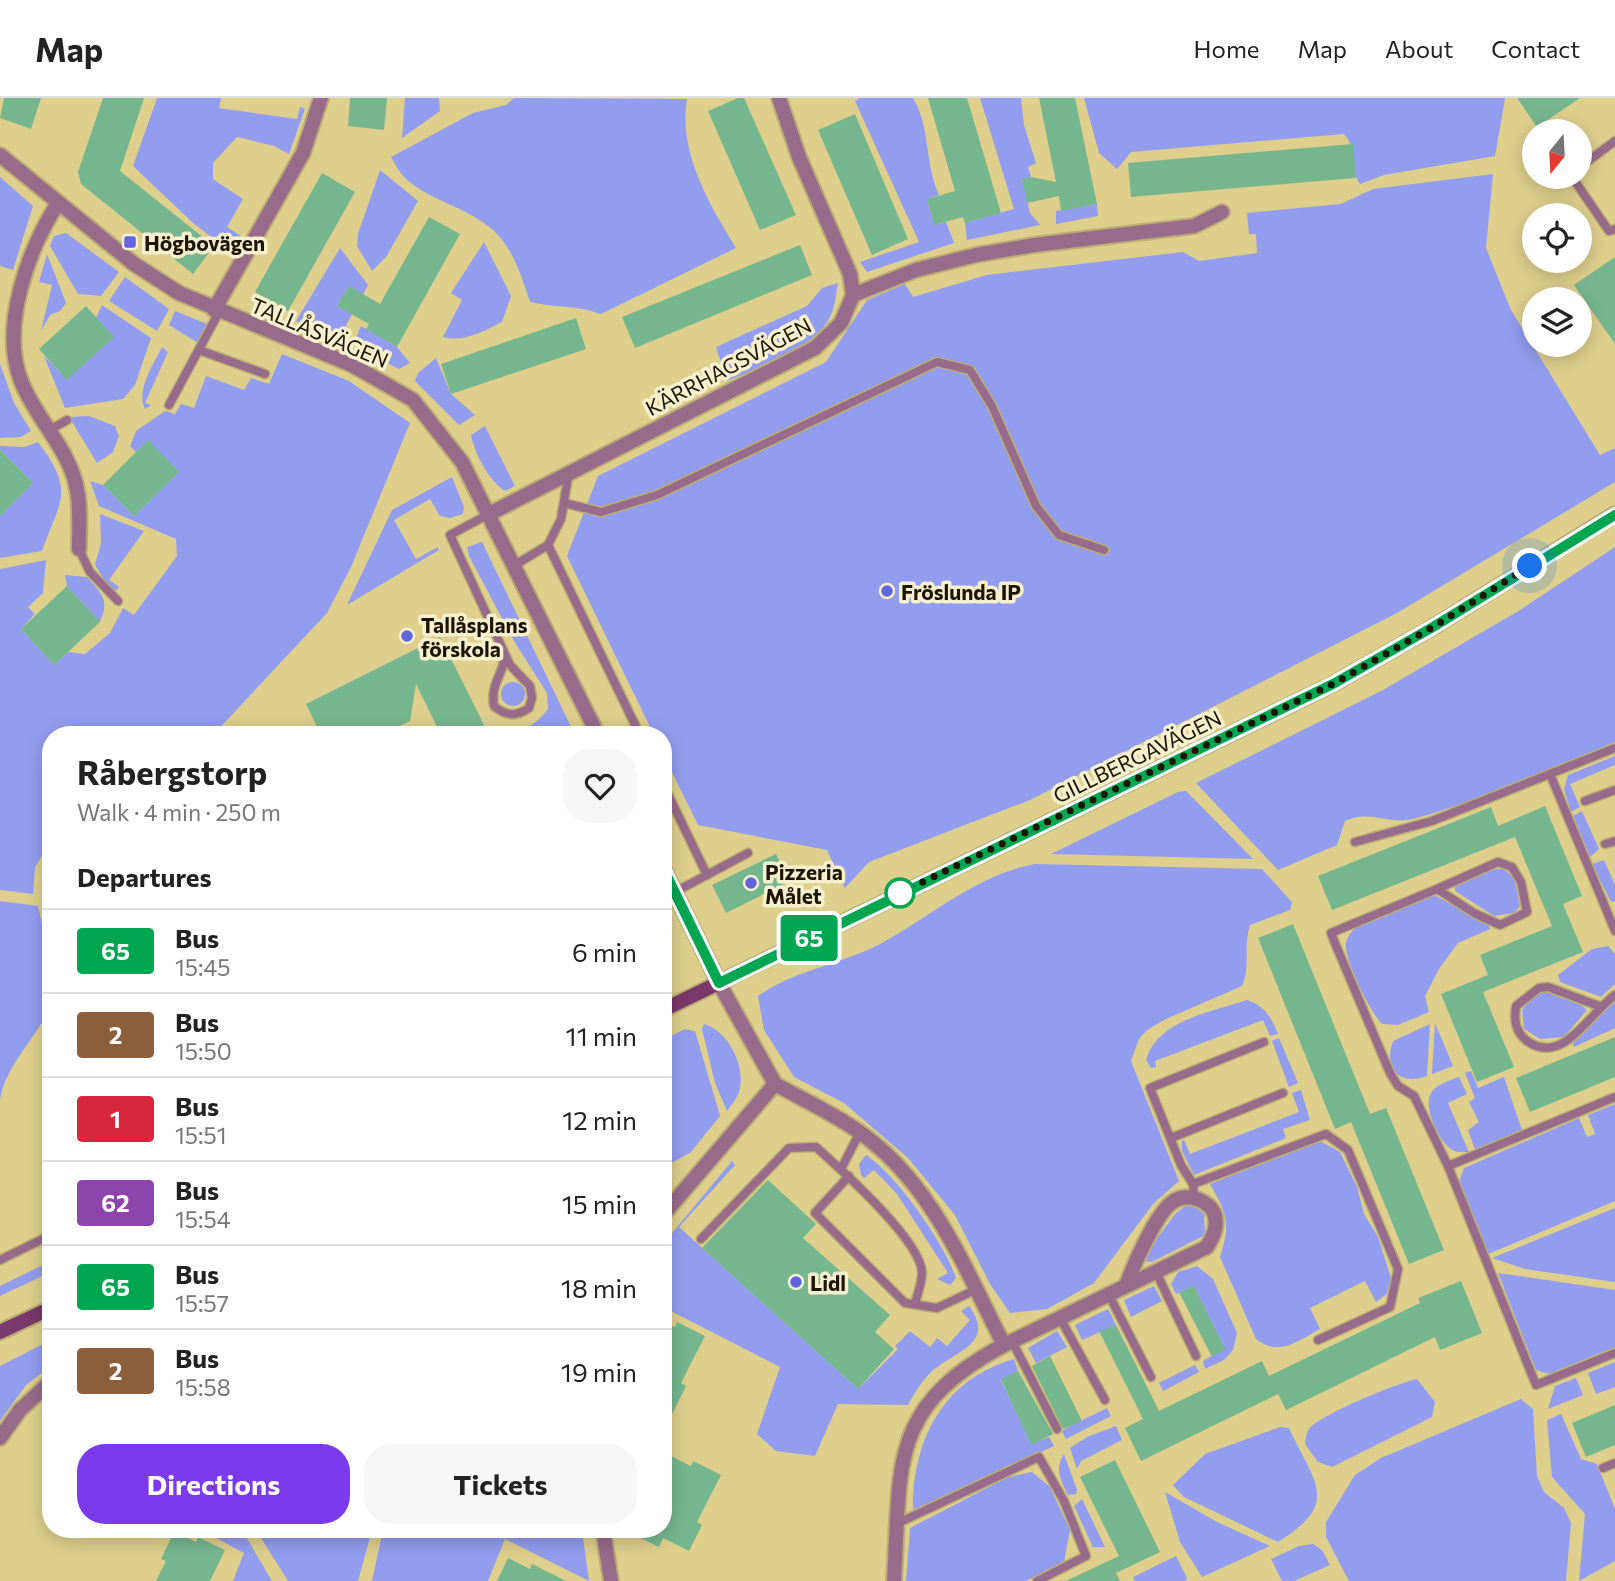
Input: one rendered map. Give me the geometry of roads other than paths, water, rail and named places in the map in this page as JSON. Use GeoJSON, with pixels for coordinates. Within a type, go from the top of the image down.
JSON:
{"type":"FeatureCollection","features":[{"type":"Feature","properties":{"kind":"street"},"geometry":{"type":"LineString","coordinates":[[216,311],[303,153],[321,98]]}},
{"type":"Feature","properties":{"kind":"street"},"geometry":{"type":"LineString","coordinates":[[779,98],[799,157],[850,274],[853,295],[916,270],[976,255],[1194,226],[1222,212]]}},
{"type":"Feature","properties":{"kind":"street","name":"TALLÅSVÄGEN"},"geometry":{"type":"LineString","coordinates":[[0,155],[134,264],[179,293],[216,311],[352,365],[413,400],[462,462],[594,726]]}},
{"type":"Feature","properties":{"kind":"street"},"geometry":{"type":"LineString","coordinates":[[58,204],[38,234],[15,320],[14,352],[19,379],[76,483],[79,549]]}},
{"type":"Feature","properties":{"kind":"street","name":"KÄRRHAGSVÄGEN"},"geometry":{"type":"LineString","coordinates":[[489,514],[815,348],[841,323],[853,295]]}},
{"type":"Feature","properties":{"kind":"street","name":"GILLBERGAVÄGEN"},"geometry":{"type":"LineString","coordinates":[[672,1006],[1333,684],[1433,627],[1615,514]]}},
{"type":"Feature","properties":{"kind":"street"},"geometry":{"type":"LineString","coordinates":[[672,886],[719,983],[775,1084],[860,1132],[887,1157],[924,1199],[958,1252],[975,1290],[1008,1343]]}},
{"type":"Feature","properties":{"kind":"street"},"geometry":{"type":"LineString","coordinates":[[672,1192],[775,1084]]}},
{"type":"Feature","properties":{"kind":"street"},"geometry":{"type":"LineString","coordinates":[[894,1581],[903,1451],[922,1409],[953,1376],[1008,1343],[1207,1247],[1215,1231],[1215,1215],[1194,1191],[1172,1201],[1136,1257],[1126,1286]]}},
{"type":"Feature","properties":{"kind":"street"},"geometry":{"type":"LineString","coordinates":[[0,1332],[42,1311]]}},
{"type":"Feature","properties":{"kind":"street"},"geometry":{"type":"LineString","coordinates":[[0,1438],[20,1410],[42,1389]]}},
{"type":"Feature","properties":{"kind":"street"},"geometry":{"type":"LineString","coordinates":[[604,1538],[611,1581]]}},
{"type":"Feature","properties":{"kind":"lane"},"geometry":{"type":"LineString","coordinates":[[1592,158],[1615,141]]}},
{"type":"Feature","properties":{"kind":"lane"},"geometry":{"type":"LineString","coordinates":[[1580,189],[1609,231],[1615,229]]}},
{"type":"Feature","properties":{"kind":"lane"},"geometry":{"type":"LineString","coordinates":[[169,405],[188,365],[199,350],[216,311]]}},
{"type":"Feature","properties":{"kind":"lane"},"geometry":{"type":"LineString","coordinates":[[199,350],[265,374]]}},
{"type":"Feature","properties":{"kind":"lane"},"geometry":{"type":"LineString","coordinates":[[564,503],[601,512],[657,495],[937,362],[970,370],[992,407],[1036,506],[1059,535],[1104,550]]}},
{"type":"Feature","properties":{"kind":"lane"},"geometry":{"type":"LineString","coordinates":[[48,431],[67,421]]}},
{"type":"Feature","properties":{"kind":"lane"},"geometry":{"type":"LineString","coordinates":[[514,565],[548,544],[561,519],[569,472]]}},
{"type":"Feature","properties":{"kind":"lane"},"geometry":{"type":"LineString","coordinates":[[489,514],[450,535],[505,656],[530,686],[532,698],[529,708],[519,715],[501,712],[494,706],[493,685],[503,671],[505,656]]}},
{"type":"Feature","properties":{"kind":"lane"},"geometry":{"type":"LineString","coordinates":[[548,544],[636,726]]}},
{"type":"Feature","properties":{"kind":"lane"},"geometry":{"type":"LineString","coordinates":[[79,549],[90,572],[118,601]]}},
{"type":"Feature","properties":{"kind":"lane"},"geometry":{"type":"LineString","coordinates":[[1355,842],[1432,821],[1615,748]]}},
{"type":"Feature","properties":{"kind":"lane"},"geometry":{"type":"LineString","coordinates":[[1550,774],[1615,932]]}},
{"type":"Feature","properties":{"kind":"lane"},"geometry":{"type":"LineString","coordinates":[[1585,801],[1615,790]]}},
{"type":"Feature","properties":{"kind":"lane"},"geometry":{"type":"LineString","coordinates":[[672,803],[707,875]]}},
{"type":"Feature","properties":{"kind":"lane"},"geometry":{"type":"LineString","coordinates":[[1605,844],[1615,841]]}},
{"type":"Feature","properties":{"kind":"lane"},"geometry":{"type":"LineString","coordinates":[[675,892],[748,853]]}},
{"type":"Feature","properties":{"kind":"lane"},"geometry":{"type":"LineString","coordinates":[[1437,889],[1474,913],[1500,925],[1527,912],[1521,882],[1513,867],[1498,862],[1331,933],[1390,1073],[1398,1086],[1414,1096],[1448,1166],[1536,1385],[1615,1353]]}},
{"type":"Feature","properties":{"kind":"lane"},"geometry":{"type":"LineString","coordinates":[[1599,1006],[1548,987],[1539,988],[1516,1006],[1514,1020],[1520,1035],[1534,1045],[1552,1048],[1566,1042],[1599,1006],[1615,995]]}},
{"type":"Feature","properties":{"kind":"lane"},"geometry":{"type":"LineString","coordinates":[[1264,1042],[1150,1088],[1194,1191],[1325,1133],[1348,1150],[1398,1269],[1390,1307],[1318,1340]]}},
{"type":"Feature","properties":{"kind":"lane"},"geometry":{"type":"LineString","coordinates":[[1171,1138],[1283,1093]]}},
{"type":"Feature","properties":{"kind":"lane"},"geometry":{"type":"LineString","coordinates":[[1448,1166],[1615,1097]]}},
{"type":"Feature","properties":{"kind":"lane"},"geometry":{"type":"LineString","coordinates":[[841,1169],[860,1132]]}},
{"type":"Feature","properties":{"kind":"lane"},"geometry":{"type":"LineString","coordinates":[[701,1239],[789,1148],[816,1147],[849,1176],[911,1244],[923,1272],[915,1304]]}},
{"type":"Feature","properties":{"kind":"lane"},"geometry":{"type":"LineString","coordinates":[[849,1176],[816,1213],[905,1303],[937,1308],[975,1290]]}},
{"type":"Feature","properties":{"kind":"lane"},"geometry":{"type":"LineString","coordinates":[[0,1260],[42,1239]]}},
{"type":"Feature","properties":{"kind":"lane"},"geometry":{"type":"LineString","coordinates":[[1156,1272],[1196,1356]]}},
{"type":"Feature","properties":{"kind":"lane"},"geometry":{"type":"LineString","coordinates":[[1109,1295],[1151,1377]]}},
{"type":"Feature","properties":{"kind":"lane"},"geometry":{"type":"LineString","coordinates":[[1060,1318],[1105,1400]]}},
{"type":"Feature","properties":{"kind":"lane"},"geometry":{"type":"LineString","coordinates":[[1008,1343],[1057,1429]]}},
{"type":"Feature","properties":{"kind":"lane"},"geometry":{"type":"LineString","coordinates":[[898,1523],[1039,1457],[1064,1501],[1086,1556],[1037,1581]]}},
{"type":"Feature","properties":{"kind":"lane"},"geometry":{"type":"LineString","coordinates":[[1603,1468],[1615,1463]]}},
{"type":"Feature","properties":{"kind":"place","name":"Högbovägen"},"geometry":{"type":"Point","coordinates":[130,242]}},
{"type":"Feature","properties":{"kind":"place","name":"Fröslunda IP"},"geometry":{"type":"Point","coordinates":[887,591]}},
{"type":"Feature","properties":{"kind":"place","name":"Tallåsplans förskola"},"geometry":{"type":"Point","coordinates":[407,636]}},
{"type":"Feature","properties":{"kind":"place","name":"Pizzeria Målet"},"geometry":{"type":"Point","coordinates":[751,883]}},
{"type":"Feature","properties":{"kind":"place","name":"Lidl"},"geometry":{"type":"Point","coordinates":[796,1282]}}]}
